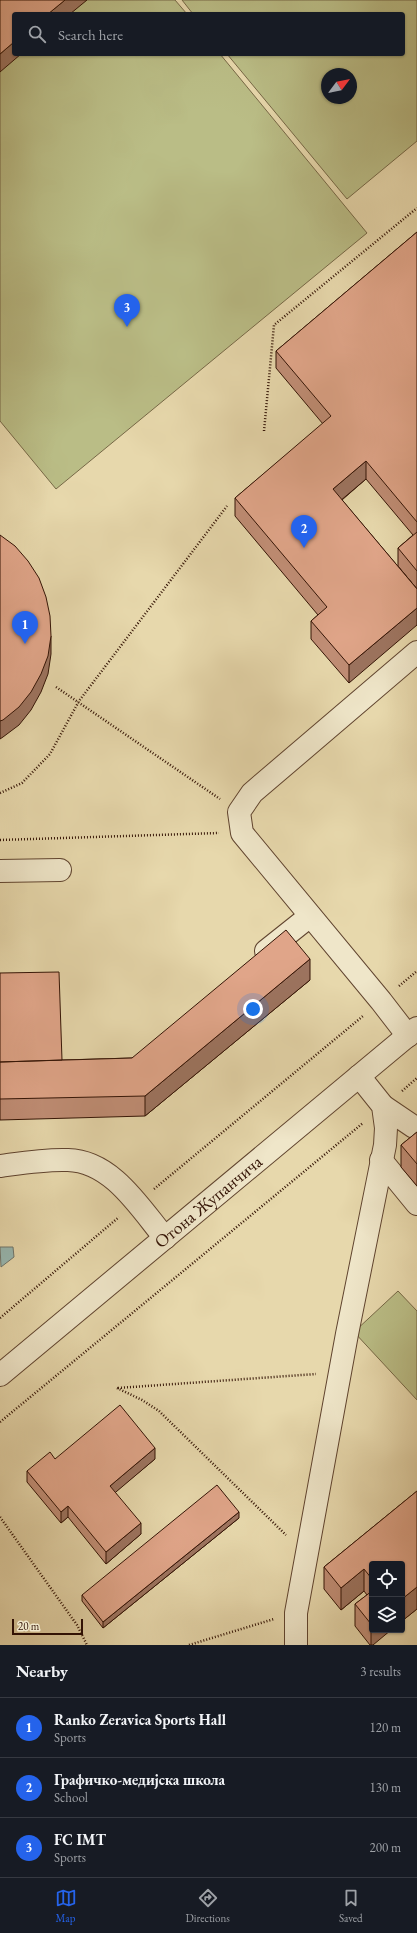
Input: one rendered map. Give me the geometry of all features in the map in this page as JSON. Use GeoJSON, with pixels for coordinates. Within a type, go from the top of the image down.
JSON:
{"type":"FeatureCollection","features":[{"type":"Feature","properties":{"kind":"street"},"geometry":{"type":"LineString","coordinates":[[412,1032],[381,1001],[310,916],[240,822],[252,793],[417,652]]}},
{"type":"Feature","properties":{"kind":"street"},"geometry":{"type":"LineString","coordinates":[[0,871],[60,870]]}},
{"type":"Feature","properties":{"kind":"street"},"geometry":{"type":"LineString","coordinates":[[250,964],[310,916]]}},
{"type":"Feature","properties":{"kind":"street","name":"Отона Жупанчича"},"geometry":{"type":"LineString","coordinates":[[0,1375],[412,1032]]}},
{"type":"Feature","properties":{"kind":"street"},"geometry":{"type":"LineString","coordinates":[[359,1076],[383,1106],[414,1127],[417,1127]]}},
{"type":"Feature","properties":{"kind":"street"},"geometry":{"type":"LineString","coordinates":[[296,1645],[296,1613],[306,1555],[340,1372],[385,1145],[386,1128],[383,1106]]}},
{"type":"Feature","properties":{"kind":"street"},"geometry":{"type":"LineString","coordinates":[[0,1166],[69,1160],[102,1171],[113,1178],[137,1203],[165,1238]]}},
{"type":"Feature","properties":{"kind":"street"},"geometry":{"type":"LineString","coordinates":[[381,1160],[417,1204]]}},
{"type":"Feature","properties":{"kind":"path"},"geometry":{"type":"LineString","coordinates":[[264,431],[274,325],[417,208]]}},
{"type":"Feature","properties":{"kind":"path"},"geometry":{"type":"LineString","coordinates":[[0,793],[22,783],[50,754],[79,701],[227,506]]}},
{"type":"Feature","properties":{"kind":"path"},"geometry":{"type":"LineString","coordinates":[[56,687],[79,701],[240,822]]}},
{"type":"Feature","properties":{"kind":"path"},"geometry":{"type":"LineString","coordinates":[[0,840],[240,822]]}},
{"type":"Feature","properties":{"kind":"path"},"geometry":{"type":"LineString","coordinates":[[0,1318],[417,971]]}},
{"type":"Feature","properties":{"kind":"path"},"geometry":{"type":"LineString","coordinates":[[0,1422],[417,1078]]}},
{"type":"Feature","properties":{"kind":"path"},"geometry":{"type":"LineString","coordinates":[[306,1555],[159,1411],[142,1400],[117,1388],[340,1372]]}},
{"type":"Feature","properties":{"kind":"path"},"geometry":{"type":"LineString","coordinates":[[0,1517],[77,1625],[87,1645]]}},
{"type":"Feature","properties":{"kind":"path"},"geometry":{"type":"LineString","coordinates":[[189,1645],[296,1613]]}},
{"type":"Feature","properties":{"kind":"green space"},"geometry":{"type":"Polygon","coordinates":[[[5,0],[175,0],[185,12],[12,12],[12,56],[222,56],[367,233],[56,489],[0,421],[0,4],[5,0]]]}},
{"type":"Feature","properties":{"kind":"green space"},"geometry":{"type":"Polygon","coordinates":[[[182,0],[417,0],[417,141],[347,199],[229,56],[405,56],[405,12],[191,12],[182,0]]]}},
{"type":"Feature","properties":{"kind":"green space"},"geometry":{"type":"Polygon","coordinates":[[[398,1291],[417,1311],[417,1400],[354,1332],[398,1291]]]}},
{"type":"Feature","properties":{"kind":"water"},"geometry":{"type":"Polygon","coordinates":[[[0,1247],[13,1247],[14,1257],[1,1267],[0,1247]]]}},
{"type":"Feature","properties":{"kind":"building"},"geometry":{"type":"Polygon","coordinates":[[[0,0],[65,0],[50,12],[12,12],[12,44],[0,54],[0,0]]]}},
{"type":"Feature","properties":{"kind":"building"},"geometry":{"type":"Polygon","coordinates":[[[417,232],[417,522],[366,461],[333,489],[417,589],[417,608],[349,665],[311,621],[327,607],[235,498],[331,416],[276,351],[417,232]]]}},
{"type":"Feature","properties":{"kind":"building"},"geometry":{"type":"Polygon","coordinates":[[[417,532],[417,571],[398,548],[417,532]]]}},
{"type":"Feature","properties":{"kind":"building"},"geometry":{"type":"Polygon","coordinates":[[[0,535],[15,546],[28,561],[39,578],[46,597],[50,616],[51,636],[48,656],[41,674],[31,692],[19,707],[0,721],[0,535]]]}},
{"type":"Feature","properties":{"kind":"building"},"geometry":{"type":"Polygon","coordinates":[[[286,930],[310,959],[145,1096],[0,1099],[0,1062],[132,1058],[286,930]]]}},
{"type":"Feature","properties":{"kind":"building"},"geometry":{"type":"Polygon","coordinates":[[[59,972],[62,1060],[0,1062],[0,973],[59,972]]]}},
{"type":"Feature","properties":{"kind":"building"},"geometry":{"type":"Polygon","coordinates":[[[417,1132],[417,1164],[401,1145],[417,1132]]]}},
{"type":"Feature","properties":{"kind":"building"},"geometry":{"type":"Polygon","coordinates":[[[120,1405],[155,1448],[110,1486],[141,1523],[106,1552],[68,1506],[61,1512],[27,1471],[50,1452],[55,1459],[120,1405]]]}},
{"type":"Feature","properties":{"kind":"building"},"geometry":{"type":"Polygon","coordinates":[[[217,1485],[239,1512],[103,1622],[82,1595],[217,1485]]]}},
{"type":"Feature","properties":{"kind":"building"},"geometry":{"type":"Polygon","coordinates":[[[417,1491],[417,1587],[405,1597],[405,1561],[369,1561],[369,1575],[364,1569],[341,1588],[324,1567],[417,1491]]]}},
{"type":"Feature","properties":{"kind":"building"},"geometry":{"type":"Polygon","coordinates":[[[369,1593],[369,1622],[355,1604],[369,1593]]]}},
{"type":"Feature","properties":{"kind":"place","name":"FC IMT"},"geometry":{"type":"Point","coordinates":[127,327]}},
{"type":"Feature","properties":{"kind":"place","name":"Графичко-медијска школа"},"geometry":{"type":"Point","coordinates":[304,548]}},
{"type":"Feature","properties":{"kind":"place","name":"Ranko Zeravica Sports Hall"},"geometry":{"type":"Point","coordinates":[25,644]}}]}
